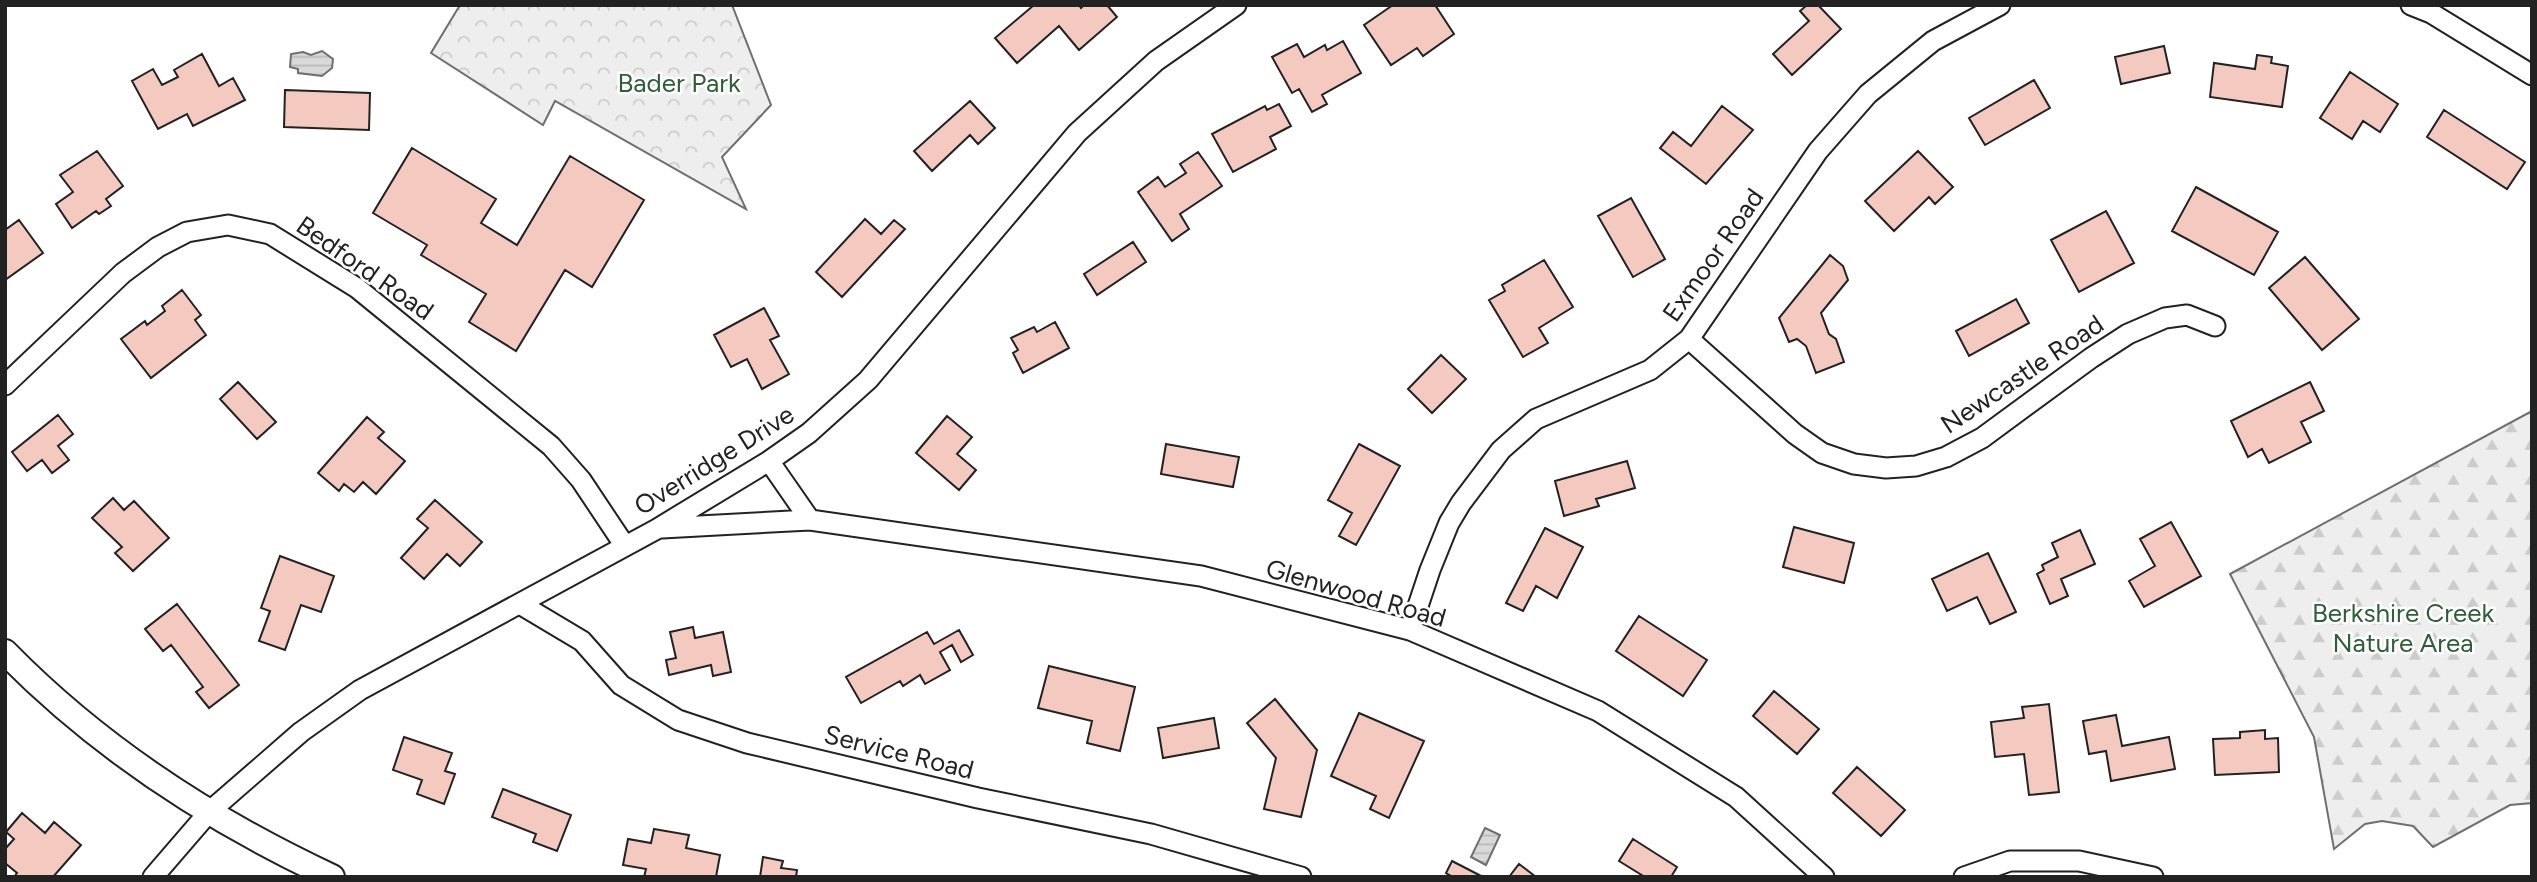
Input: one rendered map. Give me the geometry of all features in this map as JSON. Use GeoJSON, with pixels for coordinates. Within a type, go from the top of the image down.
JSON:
{"type":"FeatureCollection","features":[{"type":"Feature","properties":{"kind":"street","name":"Overridge Drive"},"geometry":{"type":"LineString","coordinates":[[153,877],[209,812],[301,732],[359,690],[657,529],[769,461],[809,433],[868,380],[1077,133],[1156,61],[1236,5]]}},
{"type":"Feature","properties":{"kind":"street","name":"Exmoor Road"},"geometry":{"type":"LineString","coordinates":[[1409,630],[1449,523],[1501,450],[1536,419],[1650,370],[1689,338],[1818,150],[1868,94],[1933,41],[2000,5]]}},
{"type":"Feature","properties":{"kind":"street"},"geometry":{"type":"LineString","coordinates":[[2410,5],[2431,13],[2532,75]]}},
{"type":"Feature","properties":{"kind":"street","name":"Bedford Road"},"geometry":{"type":"LineString","coordinates":[[5,385],[123,273],[158,247],[187,232],[228,225],[270,234],[357,288],[551,446],[581,480],[625,546]]}},
{"type":"Feature","properties":{"kind":"street","name":"Newcastle Road"},"geometry":{"type":"LineString","coordinates":[[1689,338],[1795,434],[1822,453],[1854,464],[1886,468],[1916,466],[1946,457],[1982,438],[2091,358],[2128,334],[2165,318],[2187,316],[2215,326]]}},
{"type":"Feature","properties":{"kind":"street"},"geometry":{"type":"LineString","coordinates":[[769,461],[810,520]]}},
{"type":"Feature","properties":{"kind":"street","name":"Glenwood Road"},"geometry":{"type":"LineString","coordinates":[[657,529],[810,520],[1201,576],[1409,630],[1598,711],[1736,797],[1824,877]]}},
{"type":"Feature","properties":{"kind":"street","name":"Service Road"},"geometry":{"type":"LineString","coordinates":[[520,604],[582,641],[621,685],[678,720],[747,743],[978,798],[1151,834],[1301,877]]}},
{"type":"Feature","properties":{"kind":"street"},"geometry":{"type":"LineString","coordinates":[[5,652],[86,725],[154,776],[209,812],[283,854],[332,877]]}},
{"type":"Feature","properties":{"kind":"street"},"geometry":{"type":"LineString","coordinates":[[1964,877],[2010,861],[2079,861],[2153,877]]}},
{"type":"Feature","properties":{"kind":"green space","name":"Bader Park"},"geometry":{"type":"Polygon","coordinates":[[[460,5],[732,5],[771,105],[722,157],[746,209],[555,101],[543,125],[431,53],[460,5]]]}},
{"type":"Feature","properties":{"kind":"green space","name":"Berkshire Creek Nature Area"},"geometry":{"type":"Polygon","coordinates":[[[2532,411],[2532,803],[2510,805],[2433,847],[2413,826],[2382,821],[2365,824],[2334,849],[2314,737],[2230,574],[2532,411]]]}},
{"type":"Feature","properties":{"kind":"shaded area"},"geometry":{"type":"Polygon","coordinates":[[[322,51],[333,59],[332,68],[322,76],[298,73],[298,69],[290,67],[291,54],[303,52],[311,55],[322,51]]]}},
{"type":"Feature","properties":{"kind":"shaded area"},"geometry":{"type":"Polygon","coordinates":[[[1485,828],[1500,835],[1486,865],[1471,857],[1485,828]]]}},
{"type":"Feature","properties":{"kind":"building"},"geometry":{"type":"Polygon","coordinates":[[[1034,5],[1079,5],[1081,8],[1084,5],[1107,5],[1117,17],[1079,50],[1059,26],[1017,63],[995,38],[1034,5]]]}},
{"type":"Feature","properties":{"kind":"building"},"geometry":{"type":"Polygon","coordinates":[[[1393,5],[1435,5],[1454,34],[1423,56],[1417,48],[1391,65],[1364,25],[1393,5]]]}},
{"type":"Feature","properties":{"kind":"building"},"geometry":{"type":"Polygon","coordinates":[[[1807,5],[1818,5],[1841,29],[1792,75],[1773,54],[1809,21],[1800,11],[1807,5]]]}},
{"type":"Feature","properties":{"kind":"building"},"geometry":{"type":"Polygon","coordinates":[[[1343,41],[1361,73],[1322,95],[1327,104],[1312,112],[1299,89],[1292,93],[1272,57],[1297,44],[1304,57],[1325,45],[1327,50],[1343,41]]]}},
{"type":"Feature","properties":{"kind":"building"},"geometry":{"type":"Polygon","coordinates":[[[2164,46],[2170,73],[2121,84],[2115,57],[2164,46]]]}},
{"type":"Feature","properties":{"kind":"building"},"geometry":{"type":"Polygon","coordinates":[[[202,54],[219,86],[233,78],[245,100],[193,126],[187,114],[158,129],[132,81],[153,69],[162,85],[178,77],[174,70],[202,54]]]}},
{"type":"Feature","properties":{"kind":"building"},"geometry":{"type":"Polygon","coordinates":[[[2257,55],[2272,57],[2271,63],[2288,66],[2282,107],[2210,97],[2214,63],[2255,69],[2257,55]]]}},
{"type":"Feature","properties":{"kind":"building"},"geometry":{"type":"Polygon","coordinates":[[[2350,72],[2398,104],[2380,132],[2363,121],[2352,139],[2320,118],[2350,72]]]}},
{"type":"Feature","properties":{"kind":"building"},"geometry":{"type":"Polygon","coordinates":[[[2034,80],[2050,108],[1985,145],[1969,118],[2034,80]]]}},
{"type":"Feature","properties":{"kind":"building"},"geometry":{"type":"Polygon","coordinates":[[[285,90],[370,93],[369,130],[284,127],[285,90]]]}},
{"type":"Feature","properties":{"kind":"building"},"geometry":{"type":"Polygon","coordinates":[[[970,101],[995,128],[978,144],[970,135],[932,171],[914,151],[970,101]]]}},
{"type":"Feature","properties":{"kind":"building"},"geometry":{"type":"Polygon","coordinates":[[[1279,104],[1291,126],[1270,137],[1276,149],[1233,172],[1212,134],[1265,106],[1267,110],[1279,104]]]}},
{"type":"Feature","properties":{"kind":"building"},"geometry":{"type":"Polygon","coordinates":[[[1722,106],[1753,130],[1706,184],[1660,148],[1673,132],[1691,146],[1722,106]]]}},
{"type":"Feature","properties":{"kind":"building"},"geometry":{"type":"Polygon","coordinates":[[[2444,110],[2525,162],[2507,189],[2427,137],[2444,110]]]}},
{"type":"Feature","properties":{"kind":"building"},"geometry":{"type":"Polygon","coordinates":[[[412,148],[496,199],[481,223],[517,245],[570,156],[644,200],[592,287],[565,270],[516,351],[469,322],[486,294],[421,255],[427,245],[373,213],[412,148]]]}},
{"type":"Feature","properties":{"kind":"building"},"geometry":{"type":"Polygon","coordinates":[[[97,151],[123,186],[106,199],[111,206],[99,214],[96,211],[72,228],[56,204],[73,192],[60,175],[97,151]]]}},
{"type":"Feature","properties":{"kind":"building"},"geometry":{"type":"Polygon","coordinates":[[[1918,151],[1953,187],[1935,204],[1929,197],[1894,231],[1865,201],[1918,151]]]}},
{"type":"Feature","properties":{"kind":"building"},"geometry":{"type":"Polygon","coordinates":[[[1198,152],[1222,186],[1180,214],[1189,229],[1172,241],[1138,192],[1158,177],[1165,187],[1186,173],[1180,164],[1198,152]]]}},
{"type":"Feature","properties":{"kind":"building"},"geometry":{"type":"Polygon","coordinates":[[[2196,187],[2278,232],[2254,275],[2172,231],[2196,187]]]}},
{"type":"Feature","properties":{"kind":"building"},"geometry":{"type":"Polygon","coordinates":[[[1631,198],[1665,259],[1633,277],[1598,216],[1631,198]]]}},
{"type":"Feature","properties":{"kind":"building"},"geometry":{"type":"Polygon","coordinates":[[[2106,211],[2134,263],[2079,292],[2051,240],[2106,211]]]}},
{"type":"Feature","properties":{"kind":"building"},"geometry":{"type":"Polygon","coordinates":[[[865,219],[881,234],[894,220],[905,229],[842,297],[816,272],[865,219]]]}},
{"type":"Feature","properties":{"kind":"building"},"geometry":{"type":"Polygon","coordinates":[[[19,220],[43,253],[5,280],[5,230],[19,220]]]}},
{"type":"Feature","properties":{"kind":"building"},"geometry":{"type":"Polygon","coordinates":[[[1133,242],[1146,262],[1097,295],[1084,274],[1133,242]]]}},
{"type":"Feature","properties":{"kind":"building"},"geometry":{"type":"Polygon","coordinates":[[[1830,255],[1843,266],[1848,280],[1821,313],[1829,334],[1836,339],[1844,362],[1816,373],[1806,346],[1797,339],[1789,342],[1779,318],[1830,255]]]}},
{"type":"Feature","properties":{"kind":"building"},"geometry":{"type":"Polygon","coordinates":[[[2305,257],[2359,319],[2322,350],[2269,288],[2305,257]]]}},
{"type":"Feature","properties":{"kind":"building"},"geometry":{"type":"Polygon","coordinates":[[[1544,260],[1573,307],[1539,328],[1548,343],[1523,357],[1489,300],[1505,291],[1502,285],[1544,260]]]}},
{"type":"Feature","properties":{"kind":"building"},"geometry":{"type":"Polygon","coordinates":[[[182,290],[201,315],[195,320],[206,335],[151,378],[121,339],[145,321],[147,325],[165,311],[162,306],[182,290]]]}},
{"type":"Feature","properties":{"kind":"building"},"geometry":{"type":"Polygon","coordinates":[[[2016,299],[2029,323],[1969,356],[1956,331],[2016,299]]]}},
{"type":"Feature","properties":{"kind":"building"},"geometry":{"type":"Polygon","coordinates":[[[764,308],[779,336],[770,340],[789,374],[762,389],[747,359],[731,367],[714,335],[764,308]]]}},
{"type":"Feature","properties":{"kind":"building"},"geometry":{"type":"Polygon","coordinates":[[[1055,322],[1069,348],[1023,373],[1013,353],[1018,350],[1011,338],[1034,327],[1037,332],[1055,322]]]}},
{"type":"Feature","properties":{"kind":"building"},"geometry":{"type":"Polygon","coordinates":[[[1441,355],[1466,379],[1432,413],[1408,389],[1441,355]]]}},
{"type":"Feature","properties":{"kind":"building"},"geometry":{"type":"Polygon","coordinates":[[[238,382],[276,422],[257,439],[220,399],[238,382]]]}},
{"type":"Feature","properties":{"kind":"building"},"geometry":{"type":"Polygon","coordinates":[[[2310,382],[2324,411],[2301,422],[2311,442],[2269,463],[2262,449],[2248,457],[2231,421],[2310,382]]]}},
{"type":"Feature","properties":{"kind":"building"},"geometry":{"type":"Polygon","coordinates":[[[58,415],[73,434],[58,446],[69,460],[52,473],[42,460],[27,471],[12,452],[58,415]]]}},
{"type":"Feature","properties":{"kind":"building"},"geometry":{"type":"Polygon","coordinates":[[[947,416],[972,437],[957,454],[976,470],[959,490],[916,453],[947,416]]]}},
{"type":"Feature","properties":{"kind":"building"},"geometry":{"type":"Polygon","coordinates":[[[367,417],[384,432],[378,438],[405,461],[376,494],[363,482],[354,492],[344,484],[339,491],[318,473],[367,417]]]}},
{"type":"Feature","properties":{"kind":"building"},"geometry":{"type":"Polygon","coordinates":[[[1166,444],[1239,457],[1233,487],[1161,474],[1166,444]]]}},
{"type":"Feature","properties":{"kind":"building"},"geometry":{"type":"Polygon","coordinates":[[[1359,444],[1400,466],[1356,545],[1339,536],[1352,513],[1328,500],[1359,444]]]}},
{"type":"Feature","properties":{"kind":"building"},"geometry":{"type":"Polygon","coordinates":[[[1627,461],[1635,488],[1596,499],[1599,506],[1564,516],[1555,481],[1627,461]]]}},
{"type":"Feature","properties":{"kind":"building"},"geometry":{"type":"Polygon","coordinates":[[[113,498],[124,510],[134,501],[169,538],[133,571],[115,553],[122,547],[92,518],[113,498]]]}},
{"type":"Feature","properties":{"kind":"building"},"geometry":{"type":"Polygon","coordinates":[[[435,500],[482,542],[460,566],[447,554],[424,579],[401,558],[428,528],[417,519],[435,500]]]}},
{"type":"Feature","properties":{"kind":"building"},"geometry":{"type":"Polygon","coordinates":[[[2171,522],[2201,576],[2144,607],[2129,581],[2155,566],[2140,539],[2171,522]]]}},
{"type":"Feature","properties":{"kind":"building"},"geometry":{"type":"Polygon","coordinates":[[[1794,527],[1854,543],[1844,583],[1783,567],[1794,527]]]}},
{"type":"Feature","properties":{"kind":"building"},"geometry":{"type":"Polygon","coordinates":[[[1545,528],[1583,547],[1557,598],[1536,586],[1523,611],[1506,603],[1545,528]]]}},
{"type":"Feature","properties":{"kind":"building"},"geometry":{"type":"Polygon","coordinates":[[[2080,530],[2095,564],[2061,579],[2068,596],[2050,604],[2037,574],[2044,570],[2042,565],[2058,557],[2052,543],[2080,530]]]}},
{"type":"Feature","properties":{"kind":"building"},"geometry":{"type":"Polygon","coordinates":[[[1988,553],[2016,612],[1990,624],[1977,597],[1947,611],[1932,579],[1988,553]]]}},
{"type":"Feature","properties":{"kind":"building"},"geometry":{"type":"Polygon","coordinates":[[[280,556],[334,576],[321,612],[301,605],[285,650],[259,641],[270,611],[261,608],[280,556]]]}},
{"type":"Feature","properties":{"kind":"building"},"geometry":{"type":"Polygon","coordinates":[[[177,604],[239,685],[209,708],[196,692],[203,687],[171,645],[163,651],[145,629],[177,604]]]}},
{"type":"Feature","properties":{"kind":"building"},"geometry":{"type":"Polygon","coordinates":[[[1639,616],[1707,660],[1683,696],[1616,651],[1639,616]]]}},
{"type":"Feature","properties":{"kind":"building"},"geometry":{"type":"Polygon","coordinates":[[[693,627],[695,638],[723,632],[731,672],[713,676],[711,665],[669,675],[666,660],[676,658],[670,632],[693,627]]]}},
{"type":"Feature","properties":{"kind":"building"},"geometry":{"type":"Polygon","coordinates":[[[959,630],[973,655],[961,662],[952,645],[940,652],[950,670],[925,684],[920,675],[903,686],[900,681],[861,703],[846,677],[927,632],[934,644],[959,630]]]}},
{"type":"Feature","properties":{"kind":"building"},"geometry":{"type":"Polygon","coordinates":[[[1049,666],[1135,687],[1120,751],[1087,743],[1092,721],[1038,708],[1049,666]]]}},
{"type":"Feature","properties":{"kind":"building"},"geometry":{"type":"Polygon","coordinates":[[[1774,691],[1819,729],[1797,754],[1753,716],[1774,691]]]}},
{"type":"Feature","properties":{"kind":"building"},"geometry":{"type":"Polygon","coordinates":[[[1275,699],[1317,750],[1301,817],[1264,809],[1276,758],[1247,723],[1275,699]]]}},
{"type":"Feature","properties":{"kind":"building"},"geometry":{"type":"Polygon","coordinates":[[[2049,704],[2059,792],[2029,795],[2024,754],[1995,757],[1991,722],[2024,718],[2022,707],[2049,704]]]}},
{"type":"Feature","properties":{"kind":"building"},"geometry":{"type":"Polygon","coordinates":[[[1359,713],[1424,741],[1389,818],[1370,809],[1376,796],[1331,776],[1359,713]]]}},
{"type":"Feature","properties":{"kind":"building"},"geometry":{"type":"Polygon","coordinates":[[[2116,715],[2122,746],[2169,737],[2175,769],[2111,781],[2106,751],[2089,754],[2083,721],[2116,715]]]}},
{"type":"Feature","properties":{"kind":"building"},"geometry":{"type":"Polygon","coordinates":[[[1214,718],[1219,748],[1163,758],[1158,728],[1214,718]]]}},
{"type":"Feature","properties":{"kind":"building"},"geometry":{"type":"Polygon","coordinates":[[[2265,730],[2265,739],[2278,738],[2279,772],[2215,775],[2213,739],[2240,738],[2240,732],[2265,730]]]}},
{"type":"Feature","properties":{"kind":"building"},"geometry":{"type":"Polygon","coordinates":[[[404,737],[452,753],[445,771],[455,774],[444,804],[417,794],[422,780],[393,770],[404,737]]]}},
{"type":"Feature","properties":{"kind":"building"},"geometry":{"type":"Polygon","coordinates":[[[1857,767],[1905,810],[1881,836],[1833,793],[1857,767]]]}},
{"type":"Feature","properties":{"kind":"building"},"geometry":{"type":"Polygon","coordinates":[[[503,789],[571,815],[557,851],[533,842],[536,834],[492,817],[503,789]]]}},
{"type":"Feature","properties":{"kind":"building"},"geometry":{"type":"Polygon","coordinates":[[[22,813],[45,833],[54,822],[81,845],[53,877],[14,877],[17,873],[5,863],[5,849],[14,839],[6,832],[22,813]]]}},
{"type":"Feature","properties":{"kind":"building"},"geometry":{"type":"Polygon","coordinates":[[[654,829],[689,835],[686,848],[720,855],[716,877],[644,877],[646,869],[623,865],[628,839],[651,843],[654,829]]]}},
{"type":"Feature","properties":{"kind":"building"},"geometry":{"type":"Polygon","coordinates":[[[1633,839],[1677,867],[1671,877],[1645,877],[1619,861],[1633,839]]]}},
{"type":"Feature","properties":{"kind":"building"},"geometry":{"type":"Polygon","coordinates":[[[763,857],[783,861],[781,868],[797,870],[796,877],[760,877],[763,857]]]}},
{"type":"Feature","properties":{"kind":"building"},"geometry":{"type":"Polygon","coordinates":[[[1452,861],[1483,877],[1453,877],[1446,873],[1452,861]]]}},
{"type":"Feature","properties":{"kind":"building"},"geometry":{"type":"Polygon","coordinates":[[[1519,864],[1536,877],[1509,877],[1519,864]]]}}]}
